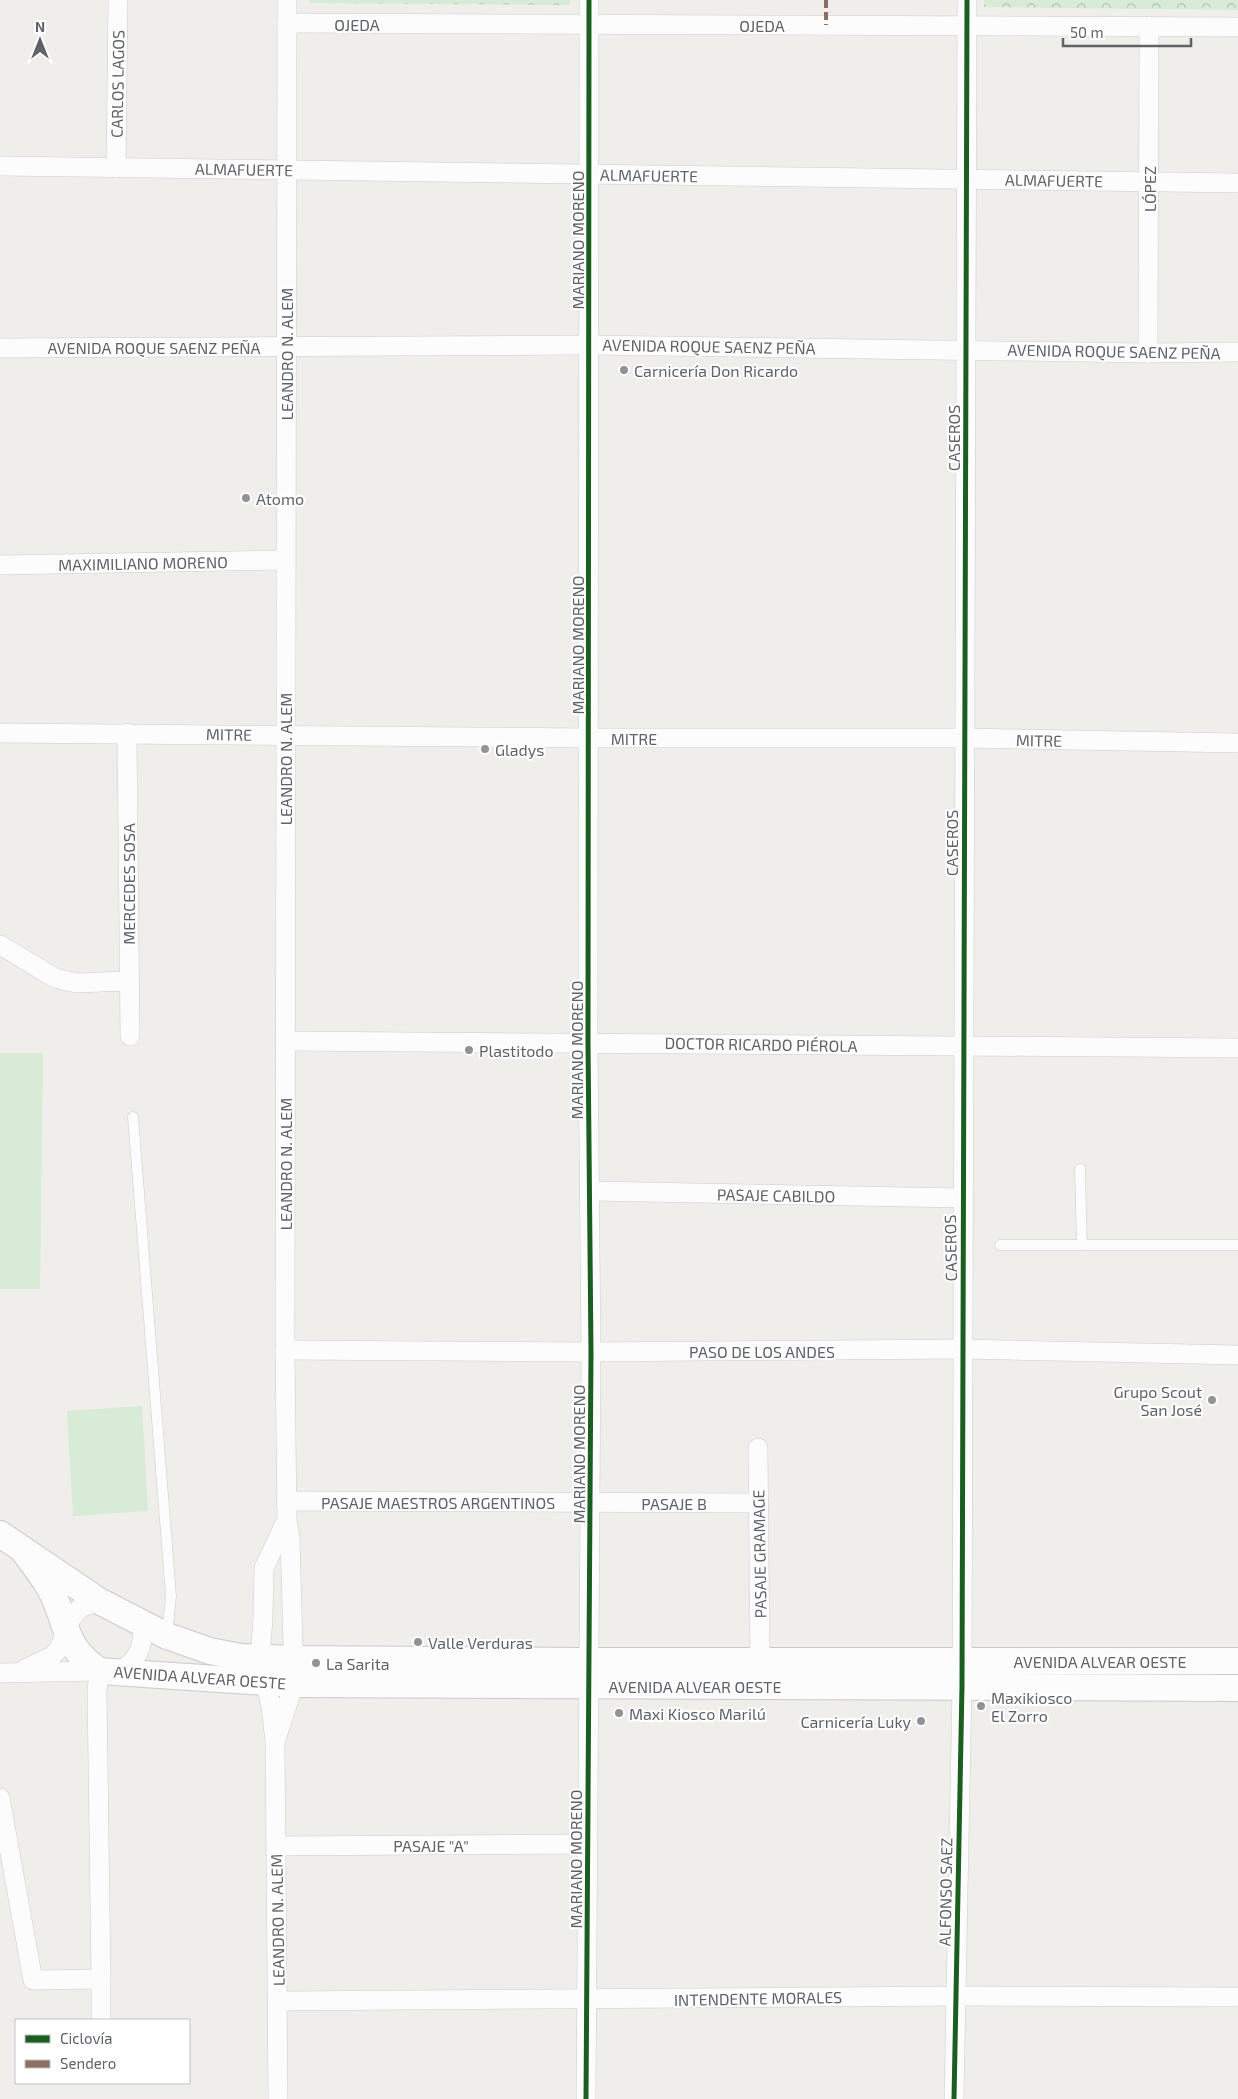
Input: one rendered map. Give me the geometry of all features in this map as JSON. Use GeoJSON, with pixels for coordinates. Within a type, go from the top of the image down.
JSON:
{"type":"FeatureCollection","features":[{"type":"Feature","properties":{"kind":"main road"},"geometry":{"type":"LineString","coordinates":[[0,1534],[23,1550]]}},
{"type":"Feature","properties":{"kind":"main road","name":"AVENIDA ALVEAR OESTE"},"geometry":{"type":"LineString","coordinates":[[23,1550],[99,1601],[167,1636],[262,1671]]}},
{"type":"Feature","properties":{"kind":"main road","name":"AVENIDA ALVEAR OESTE"},"geometry":{"type":"LineString","coordinates":[[23,1550],[48,1585],[66,1634],[78,1653],[109,1672],[589,1673],[962,1686],[1238,1688]]}},
{"type":"Feature","properties":{"kind":"main road","name":"AVENIDA ALVEAR OESTE"},"geometry":{"type":"LineString","coordinates":[[589,1673],[760,1661],[1238,1661]]}},
{"type":"Feature","properties":{"kind":"street","name":"CARLOS LAGOS"},"geometry":{"type":"LineString","coordinates":[[116,168],[118,0]]}},
{"type":"Feature","properties":{"kind":"street","name":"LEANDRO N. ALEM"},"geometry":{"type":"LineString","coordinates":[[275,1742],[294,1672],[290,1537],[286,1510],[285,1350],[287,0]]}},
{"type":"Feature","properties":{"kind":"street","name":"MARIANO MORENO"},"geometry":{"type":"LineString","coordinates":[[586,2099],[586,1844],[591,1352],[588,1042],[589,0]]}},
{"type":"Feature","properties":{"kind":"street","name":"CASEROS"},"geometry":{"type":"LineString","coordinates":[[962,1686],[967,0]]}},
{"type":"Feature","properties":{"kind":"street","name":"OJEDA"},"geometry":{"type":"LineString","coordinates":[[287,23],[1238,27]]}},
{"type":"Feature","properties":{"kind":"street","name":"LÓPEZ"},"geometry":{"type":"LineString","coordinates":[[1148,353],[1149,26]]}},
{"type":"Feature","properties":{"kind":"street","name":"ALMAFUERTE"},"geometry":{"type":"LineString","coordinates":[[0,166],[1238,183]]}},
{"type":"Feature","properties":{"kind":"street","name":"AVENIDA ROQUE SAENZ PEÑA"},"geometry":{"type":"LineString","coordinates":[[0,348],[589,345],[1148,353],[1238,352]]}},
{"type":"Feature","properties":{"kind":"street","name":"MAXIMILIANO MORENO"},"geometry":{"type":"LineString","coordinates":[[0,565],[286,560]]}},
{"type":"Feature","properties":{"kind":"street","name":"MITRE"},"geometry":{"type":"LineString","coordinates":[[0,733],[589,738],[964,738],[1238,743]]}},
{"type":"Feature","properties":{"kind":"street","name":"MERCEDES SOSA"},"geometry":{"type":"LineString","coordinates":[[127,733],[130,1036]]}},
{"type":"Feature","properties":{"kind":"street"},"geometry":{"type":"LineString","coordinates":[[0,945],[55,978],[76,984],[128,981]]}},
{"type":"Feature","properties":{"kind":"street","name":"DOCTOR RICARDO PIÉROLA"},"geometry":{"type":"LineString","coordinates":[[285,1042],[588,1042],[964,1047],[1238,1048]]}},
{"type":"Feature","properties":{"kind":"street","name":"PASAJE CABILDO"},"geometry":{"type":"LineString","coordinates":[[590,1191],[962,1198]]}},
{"type":"Feature","properties":{"kind":"street","name":"PASO DE LOS ANDES"},"geometry":{"type":"LineString","coordinates":[[285,1350],[591,1352],[964,1349],[1238,1355]]}},
{"type":"Feature","properties":{"kind":"street","name":"PASAJE GRAMAGE"},"geometry":{"type":"LineString","coordinates":[[758,1448],[760,1661]]}},
{"type":"Feature","properties":{"kind":"street","name":"PASAJE MAESTROS ARGENTINOS"},"geometry":{"type":"LineString","coordinates":[[286,1510],[590,1502]]}},
{"type":"Feature","properties":{"kind":"street","name":"PASAJE B"},"geometry":{"type":"LineString","coordinates":[[590,1502],[759,1503]]}},
{"type":"Feature","properties":{"kind":"street","name":"LEANDRO N. ALEM"},"geometry":{"type":"LineString","coordinates":[[278,2099],[275,1742],[271,1706],[262,1671],[264,1568],[286,1510]]}},
{"type":"Feature","properties":{"kind":"street"},"geometry":{"type":"LineString","coordinates":[[7,1672],[36,1665],[52,1656],[59,1649],[71,1619],[80,1608],[99,1601]]}},
{"type":"Feature","properties":{"kind":"street"},"geometry":{"type":"LineString","coordinates":[[7,1672],[109,1672],[132,1663],[139,1652],[143,1639],[142,1623]]}},
{"type":"Feature","properties":{"kind":"street"},"geometry":{"type":"LineString","coordinates":[[101,2019],[97,1692],[109,1672]]}},
{"type":"Feature","properties":{"kind":"street","name":"ALFONSO SAEZ"},"geometry":{"type":"LineString","coordinates":[[954,2099],[962,1686]]}},
{"type":"Feature","properties":{"kind":"street"},"geometry":{"type":"LineString","coordinates":[[0,1798],[33,1980],[101,1979]]}},
{"type":"Feature","properties":{"kind":"street","name":"PASAJE \"A\""},"geometry":{"type":"LineString","coordinates":[[276,1846],[586,1844]]}},
{"type":"Feature","properties":{"kind":"street","name":"INTENDENTE MORALES"},"geometry":{"type":"LineString","coordinates":[[278,2001],[955,1996],[1238,1997]]}},
{"type":"Feature","properties":{"kind":"lane"},"geometry":{"type":"LineString","coordinates":[[133,1117],[171,1596],[167,1636]]}},
{"type":"Feature","properties":{"kind":"lane"},"geometry":{"type":"LineString","coordinates":[[1080,1169],[1082,1245]]}},
{"type":"Feature","properties":{"kind":"lane"},"geometry":{"type":"LineString","coordinates":[[1000,1245],[1238,1245]]}},
{"type":"Feature","properties":{"kind":"green space"},"geometry":{"type":"Polygon","coordinates":[[[309,0],[570,0],[570,5],[309,3],[309,0]]]}},
{"type":"Feature","properties":{"kind":"green space"},"geometry":{"type":"Polygon","coordinates":[[[984,0],[1238,0],[1238,10],[984,7],[984,0]]]}},
{"type":"Feature","properties":{"kind":"green space"},"geometry":{"type":"Polygon","coordinates":[[[0,1053],[43,1053],[40,1289],[0,1289],[0,1053]]]}},
{"type":"Feature","properties":{"kind":"green space"},"geometry":{"type":"Polygon","coordinates":[[[142,1406],[148,1511],[73,1516],[67,1411],[142,1406]]]}},
{"type":"Feature","properties":{"kind":"marked path"},"geometry":{"type":"LineString","coordinates":[[826,0],[826,25]]}},
{"type":"Feature","properties":{"kind":"cycle path"},"geometry":{"type":"LineString","coordinates":[[586,2099],[591,1352],[588,1042],[589,0]]}},
{"type":"Feature","properties":{"kind":"cycle path"},"geometry":{"type":"LineString","coordinates":[[954,2099],[962,1686],[967,0]]}},
{"type":"Feature","properties":{"kind":"place","name":"Carnicería Don Ricardo"},"geometry":{"type":"Point","coordinates":[624,370]}},
{"type":"Feature","properties":{"kind":"place","name":"Atomo"},"geometry":{"type":"Point","coordinates":[246,498]}},
{"type":"Feature","properties":{"kind":"place","name":"Gladys"},"geometry":{"type":"Point","coordinates":[485,749]}},
{"type":"Feature","properties":{"kind":"place","name":"Plastitodo"},"geometry":{"type":"Point","coordinates":[469,1050]}},
{"type":"Feature","properties":{"kind":"place","name":"Grupo Scout San José"},"geometry":{"type":"Point","coordinates":[1212,1400]}},
{"type":"Feature","properties":{"kind":"place","name":"Valle Verduras"},"geometry":{"type":"Point","coordinates":[418,1642]}},
{"type":"Feature","properties":{"kind":"place","name":"La Sarita"},"geometry":{"type":"Point","coordinates":[316,1663]}},
{"type":"Feature","properties":{"kind":"place","name":"Maxikiosco El Zorro"},"geometry":{"type":"Point","coordinates":[981,1706]}},
{"type":"Feature","properties":{"kind":"place","name":"Maxi Kiosco Marilú"},"geometry":{"type":"Point","coordinates":[619,1713]}},
{"type":"Feature","properties":{"kind":"place","name":"Carnicería Luky"},"geometry":{"type":"Point","coordinates":[921,1721]}}]}
